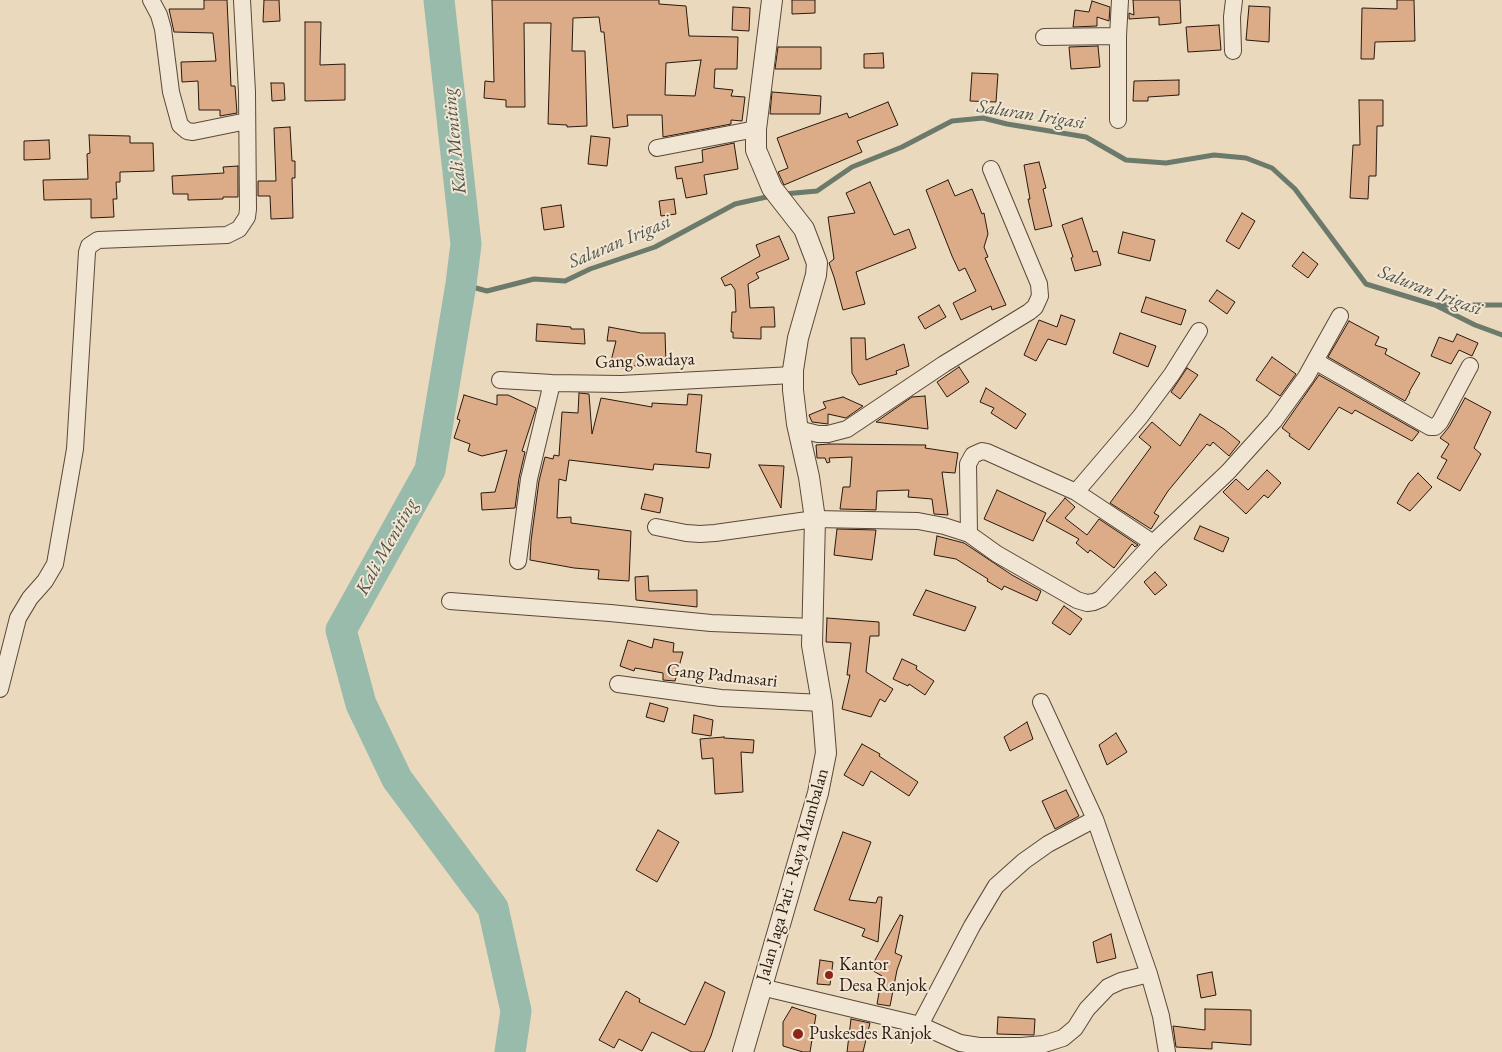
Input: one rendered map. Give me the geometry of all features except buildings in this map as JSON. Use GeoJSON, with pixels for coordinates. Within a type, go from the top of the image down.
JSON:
{"type":"FeatureCollection","features":[{"type":"Feature","properties":{"kind":"street"},"geometry":{"type":"LineString","coordinates":[[151,0],[159,15],[163,29],[171,92],[178,121],[182,127],[187,131],[193,132],[247,121]]}},
{"type":"Feature","properties":{"kind":"street"},"geometry":{"type":"LineString","coordinates":[[0,689],[18,618],[55,564],[75,449],[89,246],[98,240],[223,235],[239,229],[245,222],[248,213],[247,121],[242,0]]}},
{"type":"Feature","properties":{"kind":"street","name":"Jalan Jaga Pati - Raya Mambalan"},"geometry":{"type":"LineString","coordinates":[[743,1052],[816,802],[826,753],[822,703],[812,645],[815,519],[794,407],[793,375],[798,338],[817,269],[816,257],[804,229],[772,188],[756,150],[756,129],[772,0]]}},
{"type":"Feature","properties":{"kind":"street"},"geometry":{"type":"LineString","coordinates":[[1118,120],[1120,0]]}},
{"type":"Feature","properties":{"kind":"street"},"geometry":{"type":"LineString","coordinates":[[1233,52],[1232,17],[1234,0]]}},
{"type":"Feature","properties":{"kind":"street"},"geometry":{"type":"LineString","coordinates":[[1044,37],[1118,36]]}},
{"type":"Feature","properties":{"kind":"street"},"geometry":{"type":"LineString","coordinates":[[657,148],[756,129]]}},
{"type":"Feature","properties":{"kind":"street"},"geometry":{"type":"LineString","coordinates":[[798,429],[818,434],[828,434],[847,429],[944,364],[1035,307],[1040,296],[1039,284],[991,169]]}},
{"type":"Feature","properties":{"kind":"street"},"geometry":{"type":"LineString","coordinates":[[656,526],[686,533],[715,534],[815,519],[918,521],[944,526],[969,534],[997,554],[1077,600],[1087,603],[1101,599],[1153,543],[1228,472],[1274,421],[1296,393],[1340,316]]}},
{"type":"Feature","properties":{"kind":"street"},"geometry":{"type":"LineString","coordinates":[[1076,492],[1140,417],[1172,374],[1199,331]]}},
{"type":"Feature","properties":{"kind":"street"},"geometry":{"type":"LineString","coordinates":[[1315,361],[1430,428],[1435,427],[1440,422],[1470,366]]}},
{"type":"Feature","properties":{"kind":"street","name":"Gang Swadaya"},"geometry":{"type":"LineString","coordinates":[[500,380],[621,384],[793,375]]}},
{"type":"Feature","properties":{"kind":"street"},"geometry":{"type":"LineString","coordinates":[[518,561],[529,479],[552,383]]}},
{"type":"Feature","properties":{"kind":"street"},"geometry":{"type":"LineString","coordinates":[[969,534],[967,466],[969,459],[977,452],[987,452],[1076,492],[1153,543]]}},
{"type":"Feature","properties":{"kind":"street"},"geometry":{"type":"LineString","coordinates":[[450,601],[711,622],[813,627]]}},
{"type":"Feature","properties":{"kind":"street","name":"Gang Padmasari"},"geometry":{"type":"LineString","coordinates":[[618,684],[721,698],[822,703]]}},
{"type":"Feature","properties":{"kind":"street"},"geometry":{"type":"LineString","coordinates":[[1041,702],[1095,818],[1149,974],[1161,1016],[1167,1052]]}},
{"type":"Feature","properties":{"kind":"street"},"geometry":{"type":"LineString","coordinates":[[920,1025],[972,926],[996,886],[1024,861],[1048,844],[1095,818]]}},
{"type":"Feature","properties":{"kind":"street"},"geometry":{"type":"LineString","coordinates":[[761,987],[920,1025],[960,1043],[979,1046],[1021,1046],[1055,1042],[1063,1038],[1075,1028],[1087,1008],[1108,987],[1121,981],[1149,974]]}},
{"type":"Feature","properties":{"kind":"waterway","name":"Kali Meniting"},"geometry":{"type":"LineString","coordinates":[[439,0],[466,244],[461,284],[430,470],[341,630],[361,704],[397,779],[493,908],[516,1011],[510,1052]]}},
{"type":"Feature","properties":{"kind":"waterway","name":"Saluran Irigasi"},"geometry":{"type":"LineString","coordinates":[[784,194],[817,191],[852,167],[902,147],[952,121],[983,118],[1007,124],[1086,137],[1126,160],[1166,163],[1214,155],[1246,158],[1272,168],[1295,189],[1366,284],[1435,305],[1475,325],[1502,335]]}},
{"type":"Feature","properties":{"kind":"waterway","name":"Saluran Irigasi"},"geometry":{"type":"LineString","coordinates":[[461,284],[487,291],[534,279],[565,281],[590,269],[655,247],[735,204],[771,196]]}},
{"type":"Feature","properties":{"kind":"waterway"},"geometry":{"type":"LineString","coordinates":[[1438,305],[1502,305]]}},
{"type":"Feature","properties":{"kind":"place","name":"Kantor Desa Ranjok"},"geometry":{"type":"Point","coordinates":[829,975]}},
{"type":"Feature","properties":{"kind":"place","name":"Puskesdes Ranjok"},"geometry":{"type":"Point","coordinates":[798,1034]}}]}
